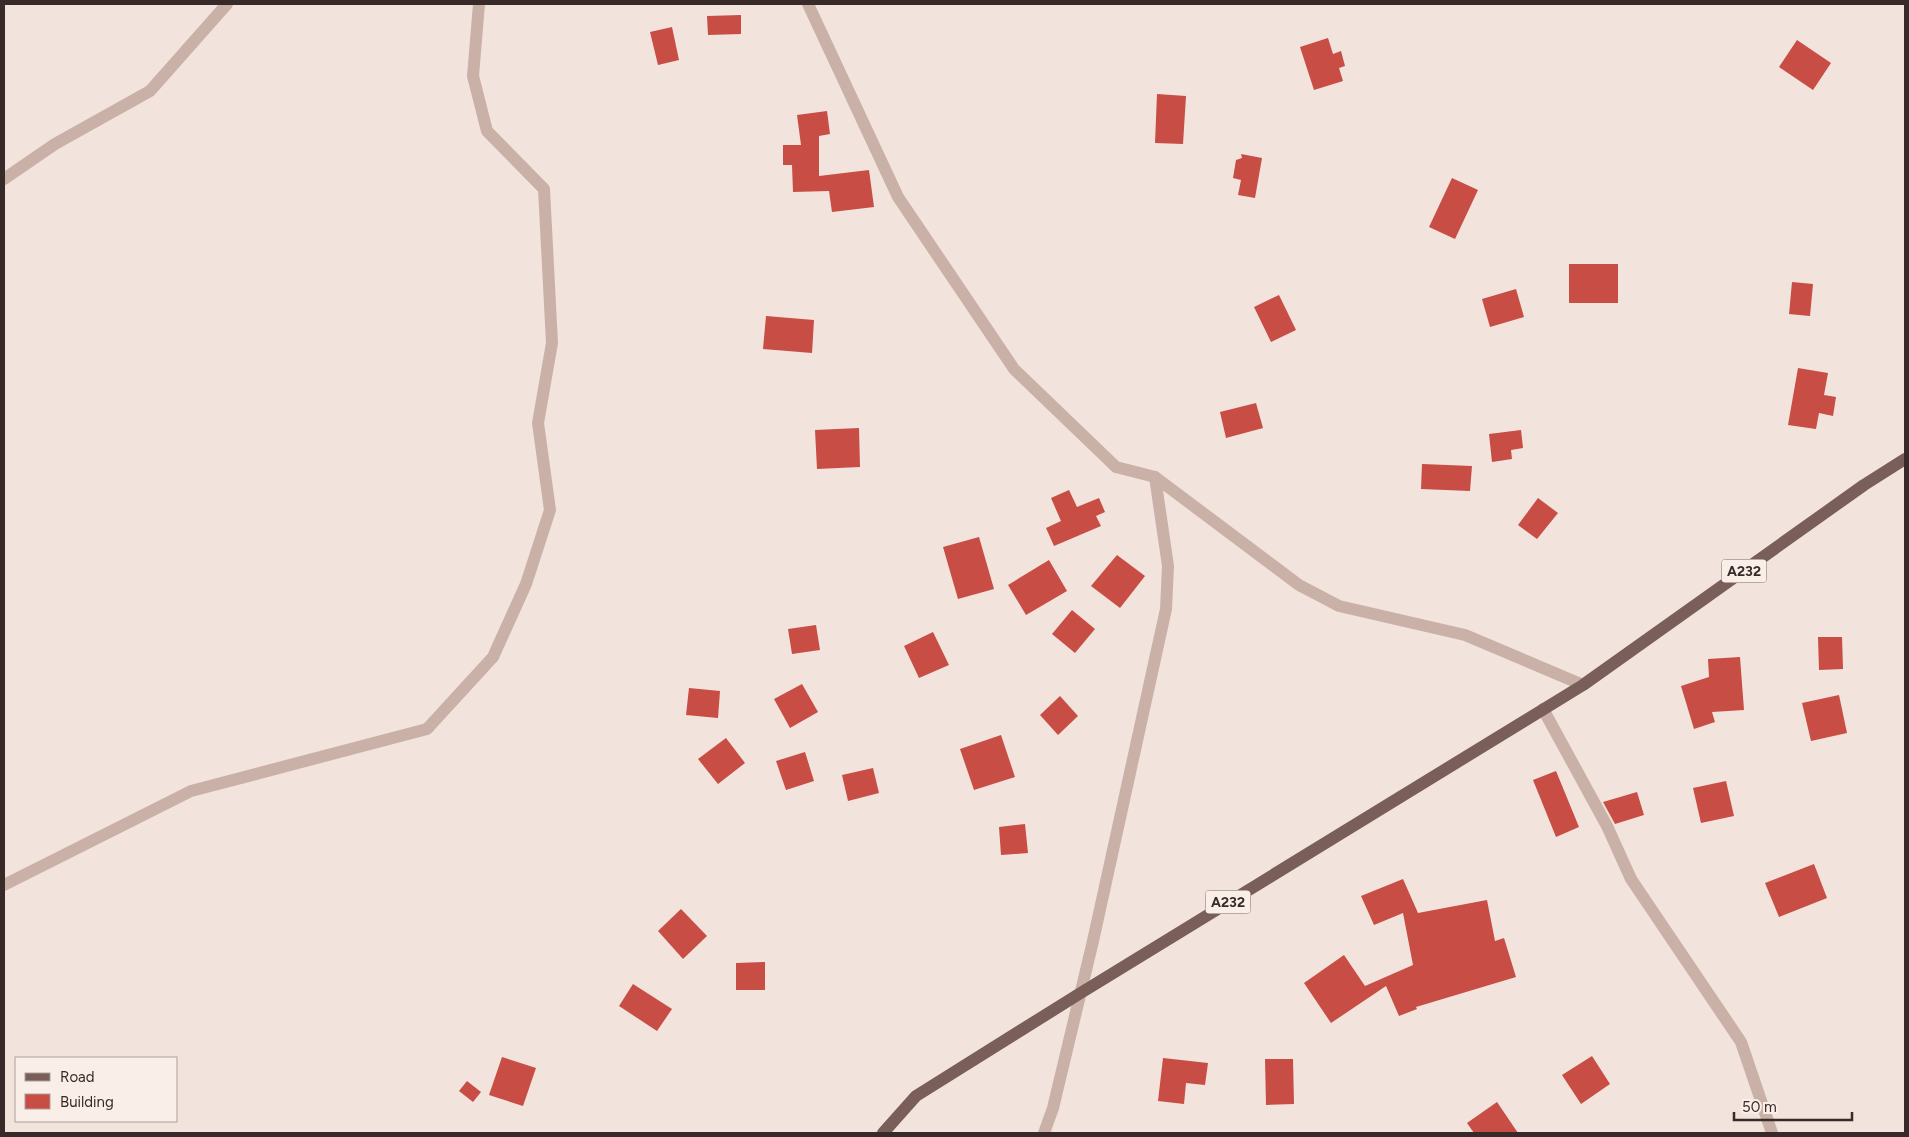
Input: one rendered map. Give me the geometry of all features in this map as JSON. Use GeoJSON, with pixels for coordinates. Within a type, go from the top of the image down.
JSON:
{"type":"FeatureCollection","features":[{"type":"Feature","properties":{"kind":"main road","name":"A232"},"geometry":{"type":"LineString","coordinates":[[882,1133],[916,1096],[1583,685],[1864,485],[1905,459]]}},
{"type":"Feature","properties":{"kind":"street"},"geometry":{"type":"LineString","coordinates":[[4,179],[55,144],[150,91],[227,4]]}},
{"type":"Feature","properties":{"kind":"street"},"geometry":{"type":"LineString","coordinates":[[4,885],[191,791],[427,729],[493,658],[526,584],[550,510],[538,423],[552,343],[544,189],[487,131],[473,76],[479,4]]}},
{"type":"Feature","properties":{"kind":"street"},"geometry":{"type":"LineString","coordinates":[[808,4],[898,197],[1014,369],[1116,467],[1155,477],[1298,585],[1339,606],[1465,635],[1583,685]]}},
{"type":"Feature","properties":{"kind":"street"},"geometry":{"type":"LineString","coordinates":[[1044,1133],[1053,1108],[1093,941],[1166,609],[1168,566],[1155,477]]}},
{"type":"Feature","properties":{"kind":"street"},"geometry":{"type":"LineString","coordinates":[[1543,709],[1607,826],[1631,879],[1741,1042],[1772,1133]]}},
{"type":"Feature","properties":{"kind":"building"},"geometry":{"type":"Polygon","coordinates":[[[741,15],[741,34],[708,35],[707,16],[741,15]]]}},
{"type":"Feature","properties":{"kind":"building"},"geometry":{"type":"Polygon","coordinates":[[[672,27],[679,60],[658,65],[650,32],[672,27]]]}},
{"type":"Feature","properties":{"kind":"building"},"geometry":{"type":"Polygon","coordinates":[[[1328,38],[1333,54],[1341,51],[1345,66],[1339,68],[1343,81],[1314,90],[1300,47],[1328,38]]]}},
{"type":"Feature","properties":{"kind":"building"},"geometry":{"type":"Polygon","coordinates":[[[1797,40],[1831,63],[1813,90],[1779,67],[1797,40]]]}},
{"type":"Feature","properties":{"kind":"building"},"geometry":{"type":"Polygon","coordinates":[[[1157,94],[1186,96],[1183,144],[1155,143],[1157,94]]]}},
{"type":"Feature","properties":{"kind":"building"},"geometry":{"type":"Polygon","coordinates":[[[827,111],[830,134],[819,136],[819,176],[869,170],[874,207],[832,212],[829,191],[793,192],[792,165],[783,165],[783,145],[801,145],[797,115],[827,111]]]}},
{"type":"Feature","properties":{"kind":"building"},"geometry":{"type":"Polygon","coordinates":[[[1241,154],[1262,158],[1255,198],[1238,195],[1241,180],[1233,178],[1236,160],[1242,158],[1241,154]]]}},
{"type":"Feature","properties":{"kind":"building"},"geometry":{"type":"Polygon","coordinates":[[[1452,178],[1478,190],[1455,239],[1429,227],[1452,178]]]}},
{"type":"Feature","properties":{"kind":"building"},"geometry":{"type":"Polygon","coordinates":[[[1569,264],[1618,264],[1618,303],[1569,303],[1569,264]]]}},
{"type":"Feature","properties":{"kind":"building"},"geometry":{"type":"Polygon","coordinates":[[[1792,282],[1813,284],[1810,316],[1789,314],[1792,282]]]}},
{"type":"Feature","properties":{"kind":"building"},"geometry":{"type":"Polygon","coordinates":[[[1516,289],[1524,317],[1490,327],[1482,299],[1516,289]]]}},
{"type":"Feature","properties":{"kind":"building"},"geometry":{"type":"Polygon","coordinates":[[[1279,295],[1296,330],[1271,342],[1254,307],[1279,295]]]}},
{"type":"Feature","properties":{"kind":"building"},"geometry":{"type":"Polygon","coordinates":[[[766,316],[814,320],[812,353],[763,349],[766,316]]]}},
{"type":"Feature","properties":{"kind":"building"},"geometry":{"type":"Polygon","coordinates":[[[1798,368],[1828,373],[1824,395],[1836,397],[1833,416],[1819,413],[1816,429],[1788,425],[1798,368]]]}},
{"type":"Feature","properties":{"kind":"building"},"geometry":{"type":"Polygon","coordinates":[[[1256,403],[1263,428],[1226,438],[1220,412],[1256,403]]]}},
{"type":"Feature","properties":{"kind":"building"},"geometry":{"type":"Polygon","coordinates":[[[859,428],[860,467],[817,469],[815,430],[859,428]]]}},
{"type":"Feature","properties":{"kind":"building"},"geometry":{"type":"Polygon","coordinates":[[[1521,430],[1523,448],[1511,450],[1512,459],[1492,462],[1489,434],[1521,430]]]}},
{"type":"Feature","properties":{"kind":"building"},"geometry":{"type":"Polygon","coordinates":[[[1422,464],[1472,466],[1470,491],[1421,489],[1422,464]]]}},
{"type":"Feature","properties":{"kind":"building"},"geometry":{"type":"Polygon","coordinates":[[[1069,490],[1077,507],[1099,498],[1105,512],[1096,516],[1101,526],[1054,546],[1046,528],[1061,521],[1051,498],[1069,490]]]}},
{"type":"Feature","properties":{"kind":"building"},"geometry":{"type":"Polygon","coordinates":[[[1538,498],[1558,513],[1537,539],[1518,525],[1538,498]]]}},
{"type":"Feature","properties":{"kind":"building"},"geometry":{"type":"Polygon","coordinates":[[[979,537],[994,589],[958,599],[943,547],[979,537]]]}},
{"type":"Feature","properties":{"kind":"building"},"geometry":{"type":"Polygon","coordinates":[[[1117,555],[1145,576],[1120,608],[1091,586],[1117,555]]]}},
{"type":"Feature","properties":{"kind":"building"},"geometry":{"type":"Polygon","coordinates":[[[1049,560],[1067,591],[1026,615],[1008,585],[1049,560]]]}},
{"type":"Feature","properties":{"kind":"building"},"geometry":{"type":"Polygon","coordinates":[[[1072,610],[1095,629],[1075,653],[1052,634],[1072,610]]]}},
{"type":"Feature","properties":{"kind":"building"},"geometry":{"type":"Polygon","coordinates":[[[816,625],[820,650],[792,654],[788,629],[816,625]]]}},
{"type":"Feature","properties":{"kind":"building"},"geometry":{"type":"Polygon","coordinates":[[[933,632],[949,665],[919,678],[904,646],[933,632]]]}},
{"type":"Feature","properties":{"kind":"building"},"geometry":{"type":"Polygon","coordinates":[[[1818,637],[1842,637],[1843,669],[1819,670],[1818,637]]]}},
{"type":"Feature","properties":{"kind":"building"},"geometry":{"type":"Polygon","coordinates":[[[1740,657],[1744,710],[1712,712],[1715,722],[1694,729],[1681,686],[1709,677],[1708,659],[1740,657]]]}},
{"type":"Feature","properties":{"kind":"building"},"geometry":{"type":"Polygon","coordinates":[[[802,684],[818,712],[790,728],[774,699],[802,684]]]}},
{"type":"Feature","properties":{"kind":"building"},"geometry":{"type":"Polygon","coordinates":[[[689,688],[720,691],[718,718],[686,715],[689,688]]]}},
{"type":"Feature","properties":{"kind":"building"},"geometry":{"type":"Polygon","coordinates":[[[1839,695],[1847,733],[1811,741],[1802,703],[1839,695]]]}},
{"type":"Feature","properties":{"kind":"building"},"geometry":{"type":"Polygon","coordinates":[[[1060,696],[1078,716],[1058,735],[1040,715],[1060,696]]]}},
{"type":"Feature","properties":{"kind":"building"},"geometry":{"type":"Polygon","coordinates":[[[1001,735],[1015,777],[974,790],[960,749],[1001,735]]]}},
{"type":"Feature","properties":{"kind":"building"},"geometry":{"type":"Polygon","coordinates":[[[726,738],[745,763],[718,784],[698,759],[726,738]]]}},
{"type":"Feature","properties":{"kind":"building"},"geometry":{"type":"Polygon","coordinates":[[[805,752],[814,781],[786,790],[776,761],[805,752]]]}},
{"type":"Feature","properties":{"kind":"building"},"geometry":{"type":"Polygon","coordinates":[[[873,768],[879,793],[848,801],[842,775],[873,768]]]}},
{"type":"Feature","properties":{"kind":"building"},"geometry":{"type":"Polygon","coordinates":[[[1556,771],[1579,827],[1556,837],[1533,780],[1556,771]]]}},
{"type":"Feature","properties":{"kind":"building"},"geometry":{"type":"Polygon","coordinates":[[[1726,781],[1734,816],[1701,823],[1693,788],[1726,781]]]}},
{"type":"Feature","properties":{"kind":"building"},"geometry":{"type":"Polygon","coordinates":[[[1637,792],[1644,815],[1615,824],[1603,802],[1637,792]]]}},
{"type":"Feature","properties":{"kind":"building"},"geometry":{"type":"Polygon","coordinates":[[[1025,824],[1028,853],[1001,855],[999,827],[1025,824]]]}},
{"type":"Feature","properties":{"kind":"building"},"geometry":{"type":"Polygon","coordinates":[[[1814,864],[1827,898],[1779,917],[1765,883],[1814,864]]]}},
{"type":"Feature","properties":{"kind":"building"},"geometry":{"type":"Polygon","coordinates":[[[1403,879],[1418,913],[1487,900],[1495,941],[1504,938],[1516,977],[1416,1007],[1417,1009],[1399,1016],[1386,986],[1331,1023],[1304,983],[1344,955],[1365,986],[1413,965],[1403,913],[1374,925],[1361,896],[1403,879]]]}},
{"type":"Feature","properties":{"kind":"building"},"geometry":{"type":"Polygon","coordinates":[[[681,909],[707,936],[683,959],[658,931],[681,909]]]}},
{"type":"Feature","properties":{"kind":"building"},"geometry":{"type":"Polygon","coordinates":[[[765,962],[765,990],[736,990],[736,963],[765,962]]]}},
{"type":"Feature","properties":{"kind":"building"},"geometry":{"type":"Polygon","coordinates":[[[633,984],[672,1009],[657,1031],[619,1006],[633,984]]]}},
{"type":"Feature","properties":{"kind":"building"},"geometry":{"type":"Polygon","coordinates":[[[1592,1056],[1610,1084],[1581,1104],[1562,1075],[1592,1056]]]}},
{"type":"Feature","properties":{"kind":"building"},"geometry":{"type":"Polygon","coordinates":[[[502,1057],[536,1068],[523,1106],[489,1095],[502,1057]]]}},
{"type":"Feature","properties":{"kind":"building"},"geometry":{"type":"Polygon","coordinates":[[[1163,1058],[1208,1063],[1205,1085],[1186,1083],[1184,1104],[1158,1101],[1163,1058]]]}},
{"type":"Feature","properties":{"kind":"building"},"geometry":{"type":"Polygon","coordinates":[[[1265,1059],[1293,1059],[1294,1104],[1266,1105],[1265,1059]]]}},
{"type":"Feature","properties":{"kind":"building"},"geometry":{"type":"Polygon","coordinates":[[[467,1081],[481,1092],[473,1102],[459,1091],[467,1081]]]}},
{"type":"Feature","properties":{"kind":"building"},"geometry":{"type":"Polygon","coordinates":[[[1497,1102],[1518,1133],[1474,1133],[1467,1123],[1497,1102]]]}}]}
